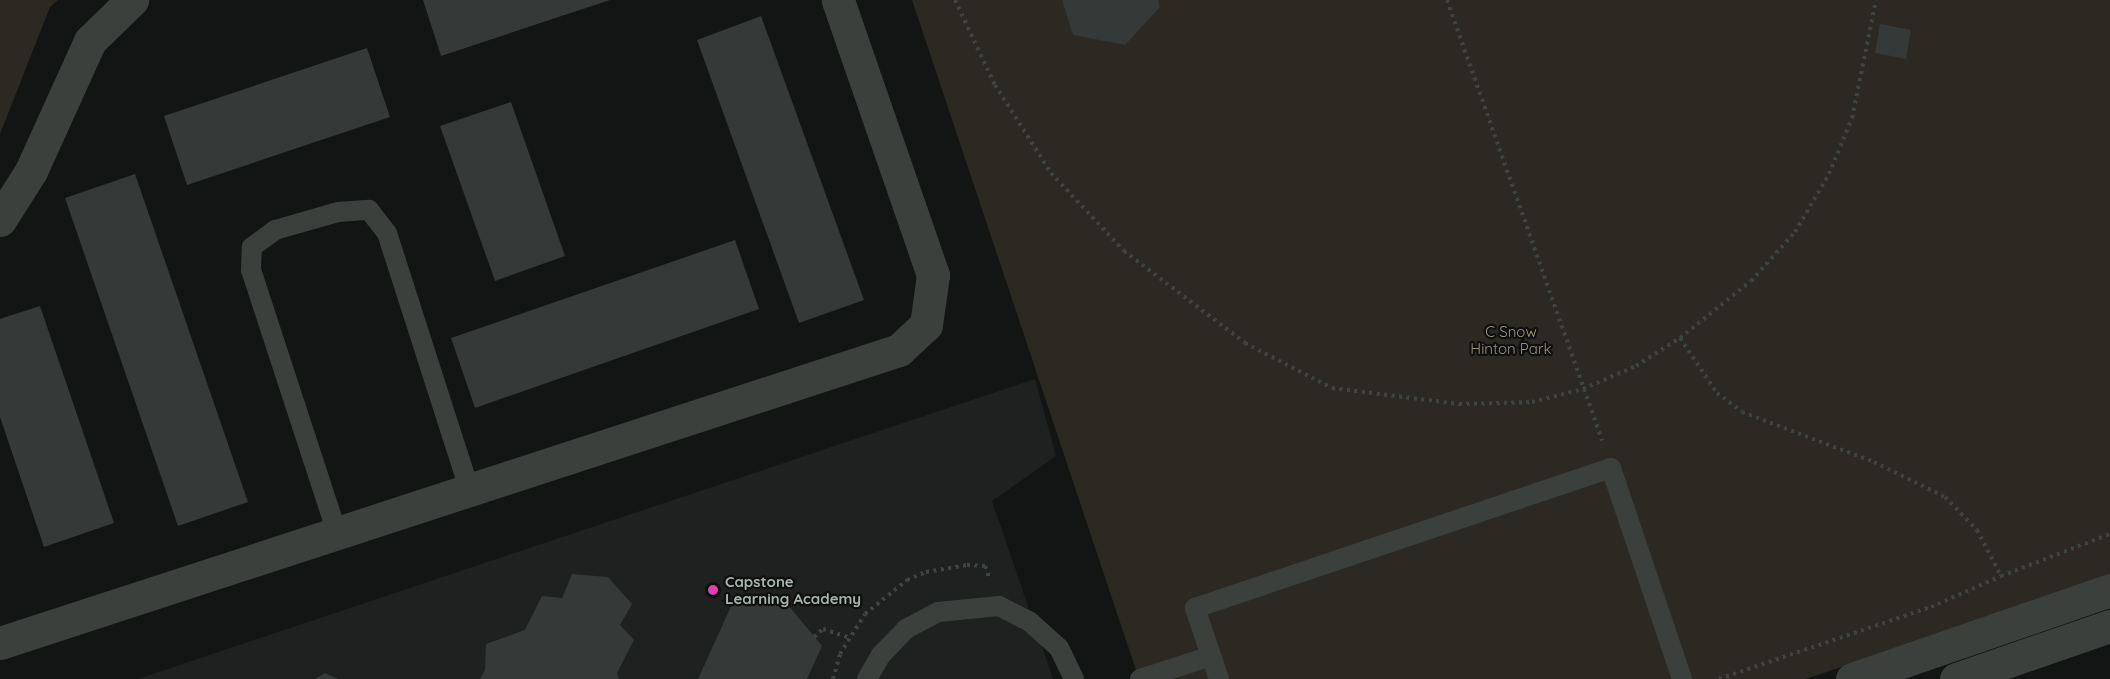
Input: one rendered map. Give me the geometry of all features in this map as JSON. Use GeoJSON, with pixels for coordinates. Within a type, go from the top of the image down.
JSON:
{"type":"FeatureCollection","features":[{"type":"Feature","properties":{"kind":"street"},"geometry":{"type":"LineString","coordinates":[[0,220],[31,171],[90,41],[132,0]]}},
{"type":"Feature","properties":{"kind":"street"},"geometry":{"type":"LineString","coordinates":[[0,643],[899,350],[926,325],[933,275],[838,0]]}},
{"type":"Feature","properties":{"kind":"street"},"geometry":{"type":"LineString","coordinates":[[1852,679],[2110,590]]}},
{"type":"Feature","properties":{"kind":"street"},"geometry":{"type":"LineString","coordinates":[[1956,679],[2110,626]]}},
{"type":"Feature","properties":{"kind":"lane"},"geometry":{"type":"LineString","coordinates":[[337,533],[251,270],[252,247],[275,230],[338,212],[369,210],[387,233],[469,489]]}},
{"type":"Feature","properties":{"kind":"lane"},"geometry":{"type":"LineString","coordinates":[[1219,679],[1195,608],[1611,468],[1682,679]]}},
{"type":"Feature","properties":{"kind":"lane"},"geometry":{"type":"LineString","coordinates":[[867,679],[881,655],[906,629],[938,612],[999,606],[1029,621],[1059,648],[1074,679]]}},
{"type":"Feature","properties":{"kind":"lane"},"geometry":{"type":"LineString","coordinates":[[1140,679],[1211,656]]}},
{"type":"Feature","properties":{"kind":"path"},"geometry":{"type":"LineString","coordinates":[[955,0],[995,85],[1051,173],[1124,252],[1245,343],[1332,388],[1459,404],[1532,402],[1583,389],[1636,366],[1680,338],[1751,281],[1795,232],[1828,174],[1852,118],[1876,0]]}},
{"type":"Feature","properties":{"kind":"path"},"geometry":{"type":"LineString","coordinates":[[1447,0],[1611,468]]}},
{"type":"Feature","properties":{"kind":"path"},"geometry":{"type":"LineString","coordinates":[[1680,338],[1711,386],[1742,412],[1874,462],[1945,497],[1977,530],[2001,576]]}},
{"type":"Feature","properties":{"kind":"path"},"geometry":{"type":"LineString","coordinates":[[1719,679],[1930,607],[2001,576],[2110,534]]}},
{"type":"Feature","properties":{"kind":"path"},"geometry":{"type":"LineString","coordinates":[[814,637],[823,629],[850,638]]}},
{"type":"Feature","properties":{"kind":"shaded area","name":"Capstone Learning Academy"},"geometry":{"type":"Polygon","coordinates":[[[1035,379],[1056,456],[992,501],[1053,679],[138,679],[1035,379]]]}},
{"type":"Feature","properties":{"kind":"green space"},"geometry":{"type":"Polygon","coordinates":[[[0,0],[58,0],[50,7],[0,134],[0,0]]]}},
{"type":"Feature","properties":{"kind":"green space","name":"C Snow Hinton Park"},"geometry":{"type":"Polygon","coordinates":[[[912,0],[2110,0],[2110,575],[1806,679],[1139,679],[912,0]]]}},
{"type":"Feature","properties":{"kind":"building"},"geometry":{"type":"Polygon","coordinates":[[[423,0],[610,0],[441,56],[423,0]]]}},
{"type":"Feature","properties":{"kind":"building"},"geometry":{"type":"Polygon","coordinates":[[[1062,0],[1158,0],[1160,7],[1125,45],[1073,35],[1062,0]]]}},
{"type":"Feature","properties":{"kind":"building"},"geometry":{"type":"Polygon","coordinates":[[[761,16],[864,300],[799,323],[697,40],[761,16]]]}},
{"type":"Feature","properties":{"kind":"building"},"geometry":{"type":"Polygon","coordinates":[[[1880,24],[1911,30],[1906,59],[1875,53],[1880,24]]]}},
{"type":"Feature","properties":{"kind":"building"},"geometry":{"type":"Polygon","coordinates":[[[367,48],[390,117],[187,185],[164,116],[367,48]]]}},
{"type":"Feature","properties":{"kind":"building"},"geometry":{"type":"Polygon","coordinates":[[[511,102],[565,256],[495,281],[440,126],[511,102]]]}},
{"type":"Feature","properties":{"kind":"building"},"geometry":{"type":"Polygon","coordinates":[[[135,174],[248,502],[178,526],[65,198],[135,174]]]}},
{"type":"Feature","properties":{"kind":"building"},"geometry":{"type":"Polygon","coordinates":[[[735,240],[759,309],[475,408],[451,338],[735,240]]]}},
{"type":"Feature","properties":{"kind":"building"},"geometry":{"type":"Polygon","coordinates":[[[40,306],[114,523],[44,547],[0,417],[0,319],[40,306]]]}},
{"type":"Feature","properties":{"kind":"building"},"geometry":{"type":"Polygon","coordinates":[[[572,574],[608,577],[632,604],[620,625],[634,640],[617,673],[619,679],[480,679],[485,670],[486,644],[525,630],[542,596],[562,598],[572,574]]]}},
{"type":"Feature","properties":{"kind":"building"},"geometry":{"type":"Polygon","coordinates":[[[733,602],[788,605],[822,646],[807,679],[698,679],[733,602]]]}},
{"type":"Feature","properties":{"kind":"building"},"geometry":{"type":"Polygon","coordinates":[[[325,673],[338,679],[315,679],[325,673]]]}},
{"type":"Feature","properties":{"kind":"place","name":"Capstone Learning Academy"},"geometry":{"type":"Point","coordinates":[713,590]}}]}
